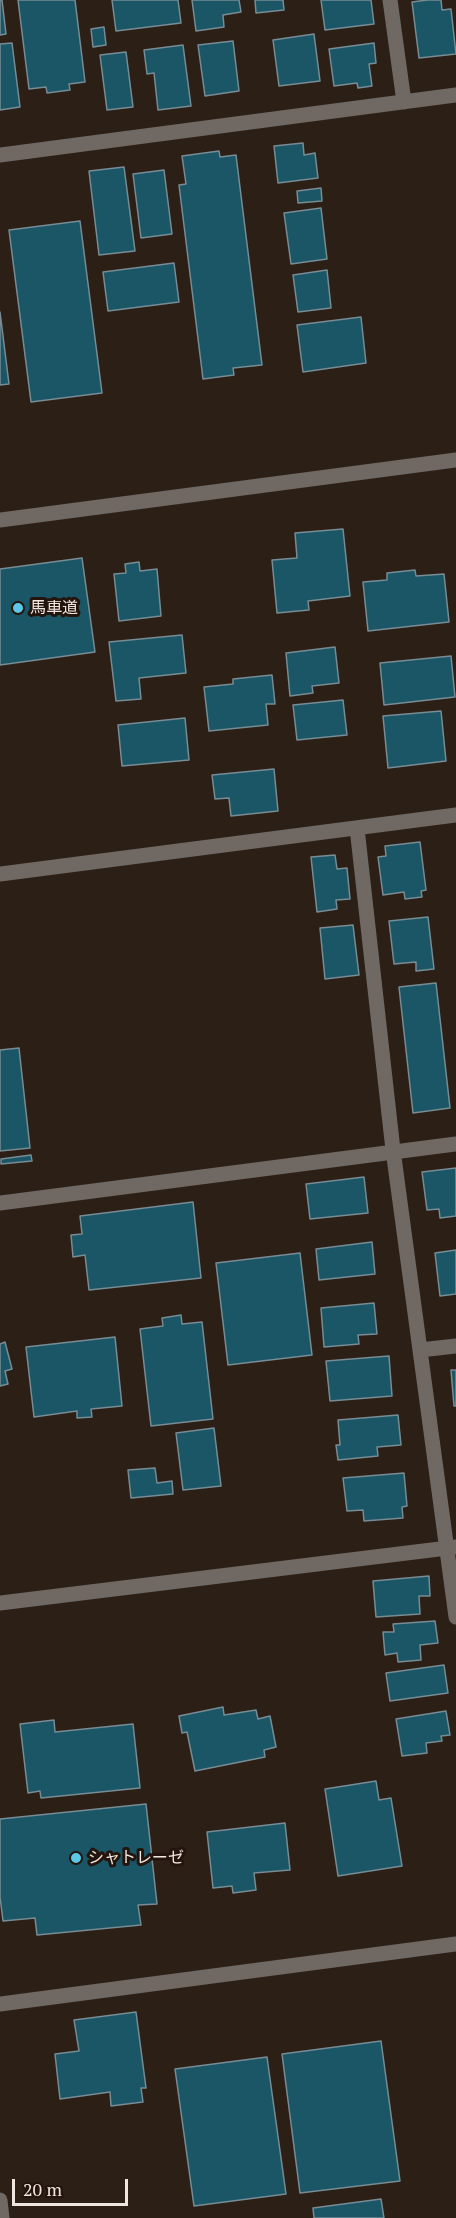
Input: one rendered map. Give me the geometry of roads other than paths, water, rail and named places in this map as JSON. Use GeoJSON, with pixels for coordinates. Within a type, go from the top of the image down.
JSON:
{"type":"FeatureCollection","features":[{"type":"Feature","properties":{"kind":"street"},"geometry":{"type":"LineString","coordinates":[[390,0],[404,102]]}},
{"type":"Feature","properties":{"kind":"street"},"geometry":{"type":"LineString","coordinates":[[0,155],[456,95]]}},
{"type":"Feature","properties":{"kind":"street"},"geometry":{"type":"LineString","coordinates":[[0,520],[456,460]]}},
{"type":"Feature","properties":{"kind":"street"},"geometry":{"type":"LineString","coordinates":[[0,874],[456,815]]}},
{"type":"Feature","properties":{"kind":"street"},"geometry":{"type":"LineString","coordinates":[[357,828],[393,1150],[420,1350],[451,1548],[456,1617]]}},
{"type":"Feature","properties":{"kind":"street"},"geometry":{"type":"LineString","coordinates":[[0,1203],[393,1150],[456,1144]]}},
{"type":"Feature","properties":{"kind":"street"},"geometry":{"type":"LineString","coordinates":[[420,1350],[456,1346]]}},
{"type":"Feature","properties":{"kind":"street"},"geometry":{"type":"LineString","coordinates":[[0,1604],[451,1548]]}},
{"type":"Feature","properties":{"kind":"street"},"geometry":{"type":"LineString","coordinates":[[0,2004],[456,1947]]}},
{"type":"Feature","properties":{"kind":"street"},"geometry":{"type":"LineString","coordinates":[[0,2200],[2,2218]]}},
{"type":"Feature","properties":{"kind":"place","name":"馬車道"},"geometry":{"type":"Point","coordinates":[18,608]}},
{"type":"Feature","properties":{"kind":"place","name":"シャトレーゼ"},"geometry":{"type":"Point","coordinates":[76,1858]}}]}
